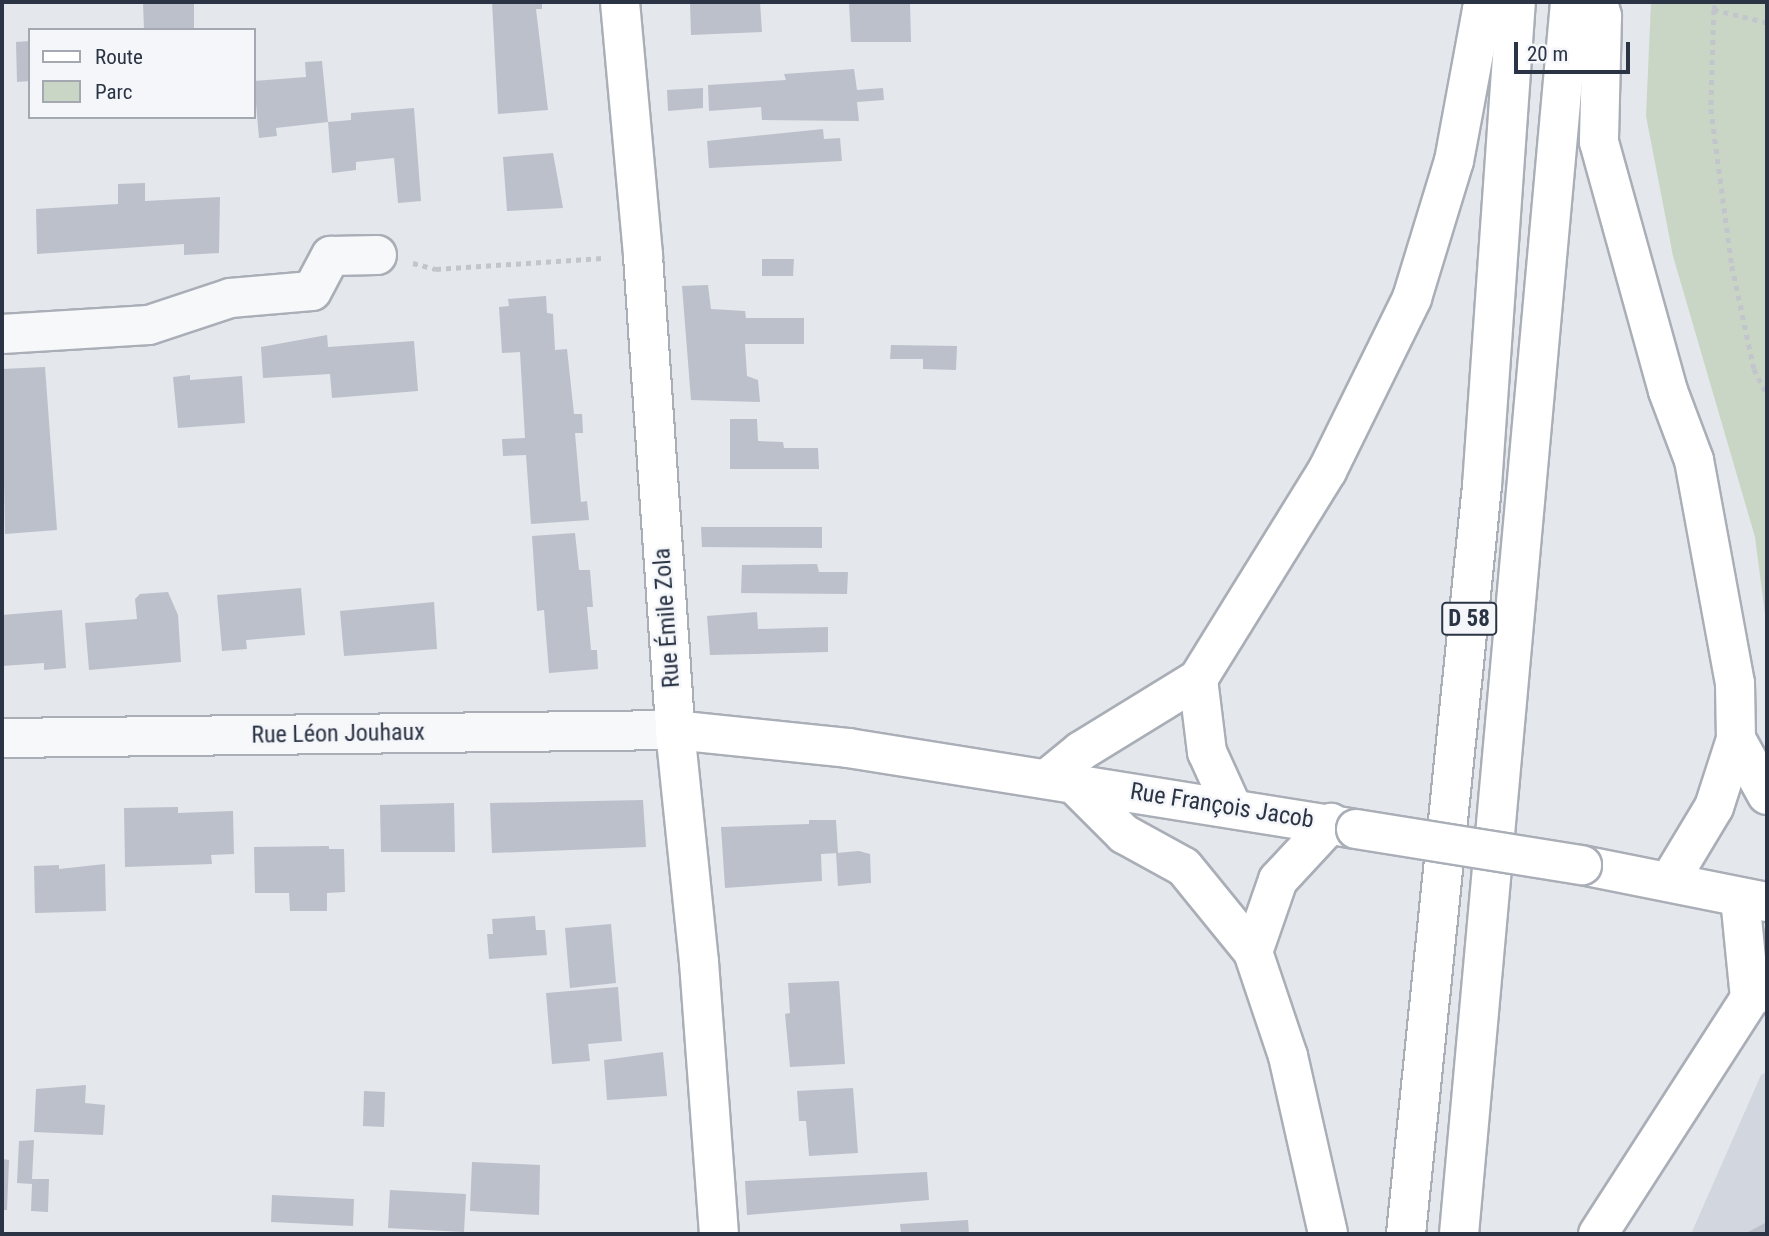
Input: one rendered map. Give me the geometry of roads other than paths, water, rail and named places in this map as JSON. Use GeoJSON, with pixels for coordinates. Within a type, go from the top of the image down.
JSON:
{"type":"FeatureCollection","features":[{"type":"Feature","properties":{"kind":"main road","name":"Rue Émile Zola"},"geometry":{"type":"LineString","coordinates":[[620,2],[643,256],[675,730],[699,962],[719,1234]]}},
{"type":"Feature","properties":{"kind":"main road"},"geometry":{"type":"LineString","coordinates":[[1328,1234],[1289,1056],[1253,952],[1184,867],[1124,834],[1060,780],[1081,751],[1198,679],[1327,471],[1412,298],[1454,161],[1482,9],[1489,2]]}},
{"type":"Feature","properties":{"kind":"main road","name":"D 58"},"geometry":{"type":"LineString","coordinates":[[1406,1234],[1482,486],[1516,2]]}},
{"type":"Feature","properties":{"kind":"main road","name":"D 58"},"geometry":{"type":"LineString","coordinates":[[1459,1234],[1570,2]]}},
{"type":"Feature","properties":{"kind":"main road"},"geometry":{"type":"LineString","coordinates":[[1598,2],[1602,16],[1599,142],[1668,391],[1694,460],[1735,682],[1736,739],[1714,807],[1669,882]]}},
{"type":"Feature","properties":{"kind":"main road"},"geometry":{"type":"LineString","coordinates":[[1198,679],[1206,752],[1232,807]]}},
{"type":"Feature","properties":{"kind":"main road","name":"Rue François Jacob"},"geometry":{"type":"LineString","coordinates":[[675,730],[848,748],[1232,807],[1582,865],[1754,900]]}},
{"type":"Feature","properties":{"kind":"main road"},"geometry":{"type":"LineString","coordinates":[[1736,739],[1767,795]]}},
{"type":"Feature","properties":{"kind":"main road"},"geometry":{"type":"LineString","coordinates":[[1253,952],[1278,880],[1344,826]]}},
{"type":"Feature","properties":{"kind":"main road"},"geometry":{"type":"LineString","coordinates":[[1598,1234],[1759,993],[1754,900]]}},
{"type":"Feature","properties":{"kind":"street"},"geometry":{"type":"LineString","coordinates":[[2,334],[149,325],[230,298],[312,291],[331,256],[377,255]]}},
{"type":"Feature","properties":{"kind":"street","name":"Rue Léon Jouhaux"},"geometry":{"type":"LineString","coordinates":[[2,738],[675,730]]}}]}
